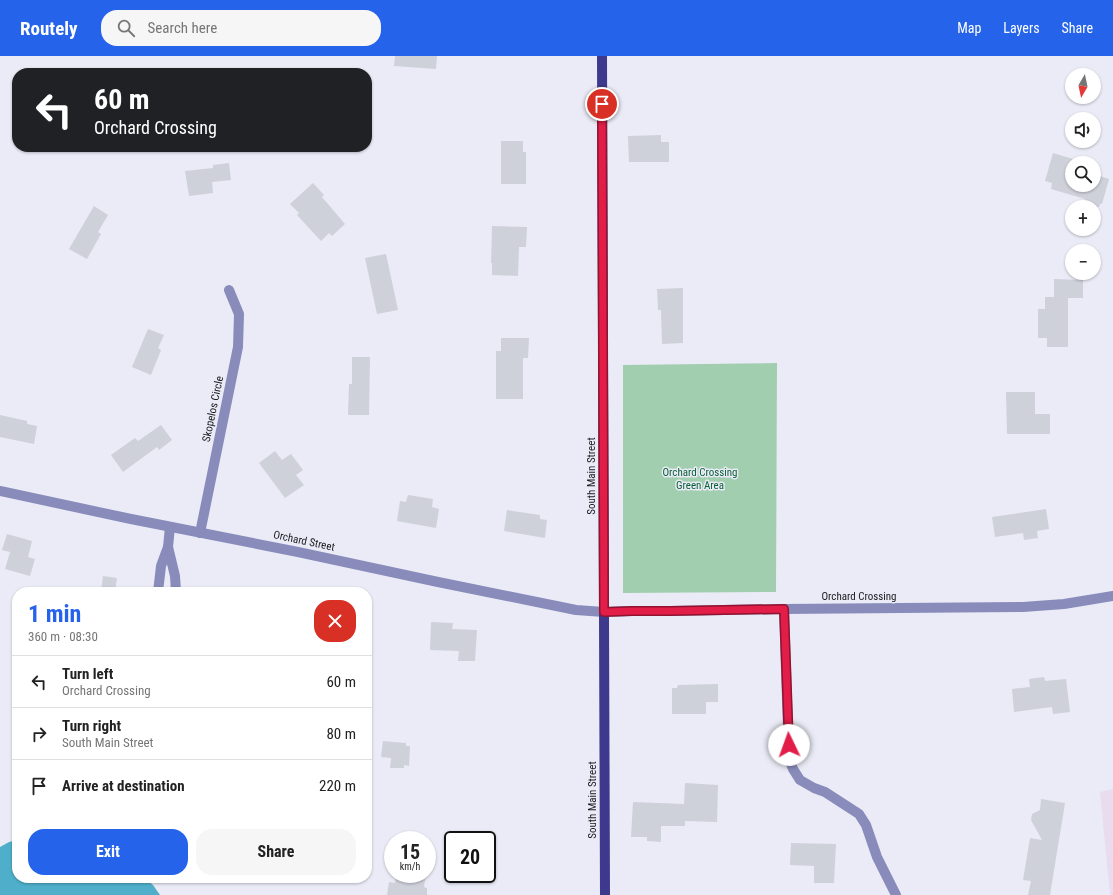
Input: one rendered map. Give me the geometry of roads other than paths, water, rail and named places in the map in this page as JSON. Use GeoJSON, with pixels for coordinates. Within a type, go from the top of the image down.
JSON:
{"type":"FeatureCollection","features":[{"type":"Feature","properties":{"kind":"main road","name":"South Main Street"},"geometry":{"type":"LineString","coordinates":[[602,56],[605,895]]}},
{"type":"Feature","properties":{"kind":"street","name":"Skopelos Circle"},"geometry":{"type":"LineString","coordinates":[[200,533],[238,347],[239,314],[229,290]]}},
{"type":"Feature","properties":{"kind":"street","name":"Orchard Street"},"geometry":{"type":"LineString","coordinates":[[0,491],[303,553],[430,581],[576,610],[604,612]]}},
{"type":"Feature","properties":{"kind":"street"},"geometry":{"type":"LineString","coordinates":[[159,587],[161,566],[168,547],[170,527]]}},
{"type":"Feature","properties":{"kind":"street"},"geometry":{"type":"LineString","coordinates":[[168,547],[175,576],[176,587]]}},
{"type":"Feature","properties":{"kind":"street","name":"Orchard Crossing"},"geometry":{"type":"LineString","coordinates":[[604,612],[1023,607],[1064,604],[1113,596]]}},
{"type":"Feature","properties":{"kind":"street"},"geometry":{"type":"LineString","coordinates":[[784,609],[789,758],[793,769],[800,780],[825,792],[859,814],[866,825],[877,857],[896,895]]}},
{"type":"Feature","properties":{"kind":"water"},"geometry":{"type":"Polygon","coordinates":[[[12,841],[12,883],[150,883],[160,895],[0,895],[0,847],[12,841]]]}},
{"type":"Feature","properties":{"kind":"park label","name":"Orchard Crossing Green Area"},"geometry":{"type":"Point","coordinates":[700,478]}}]}
